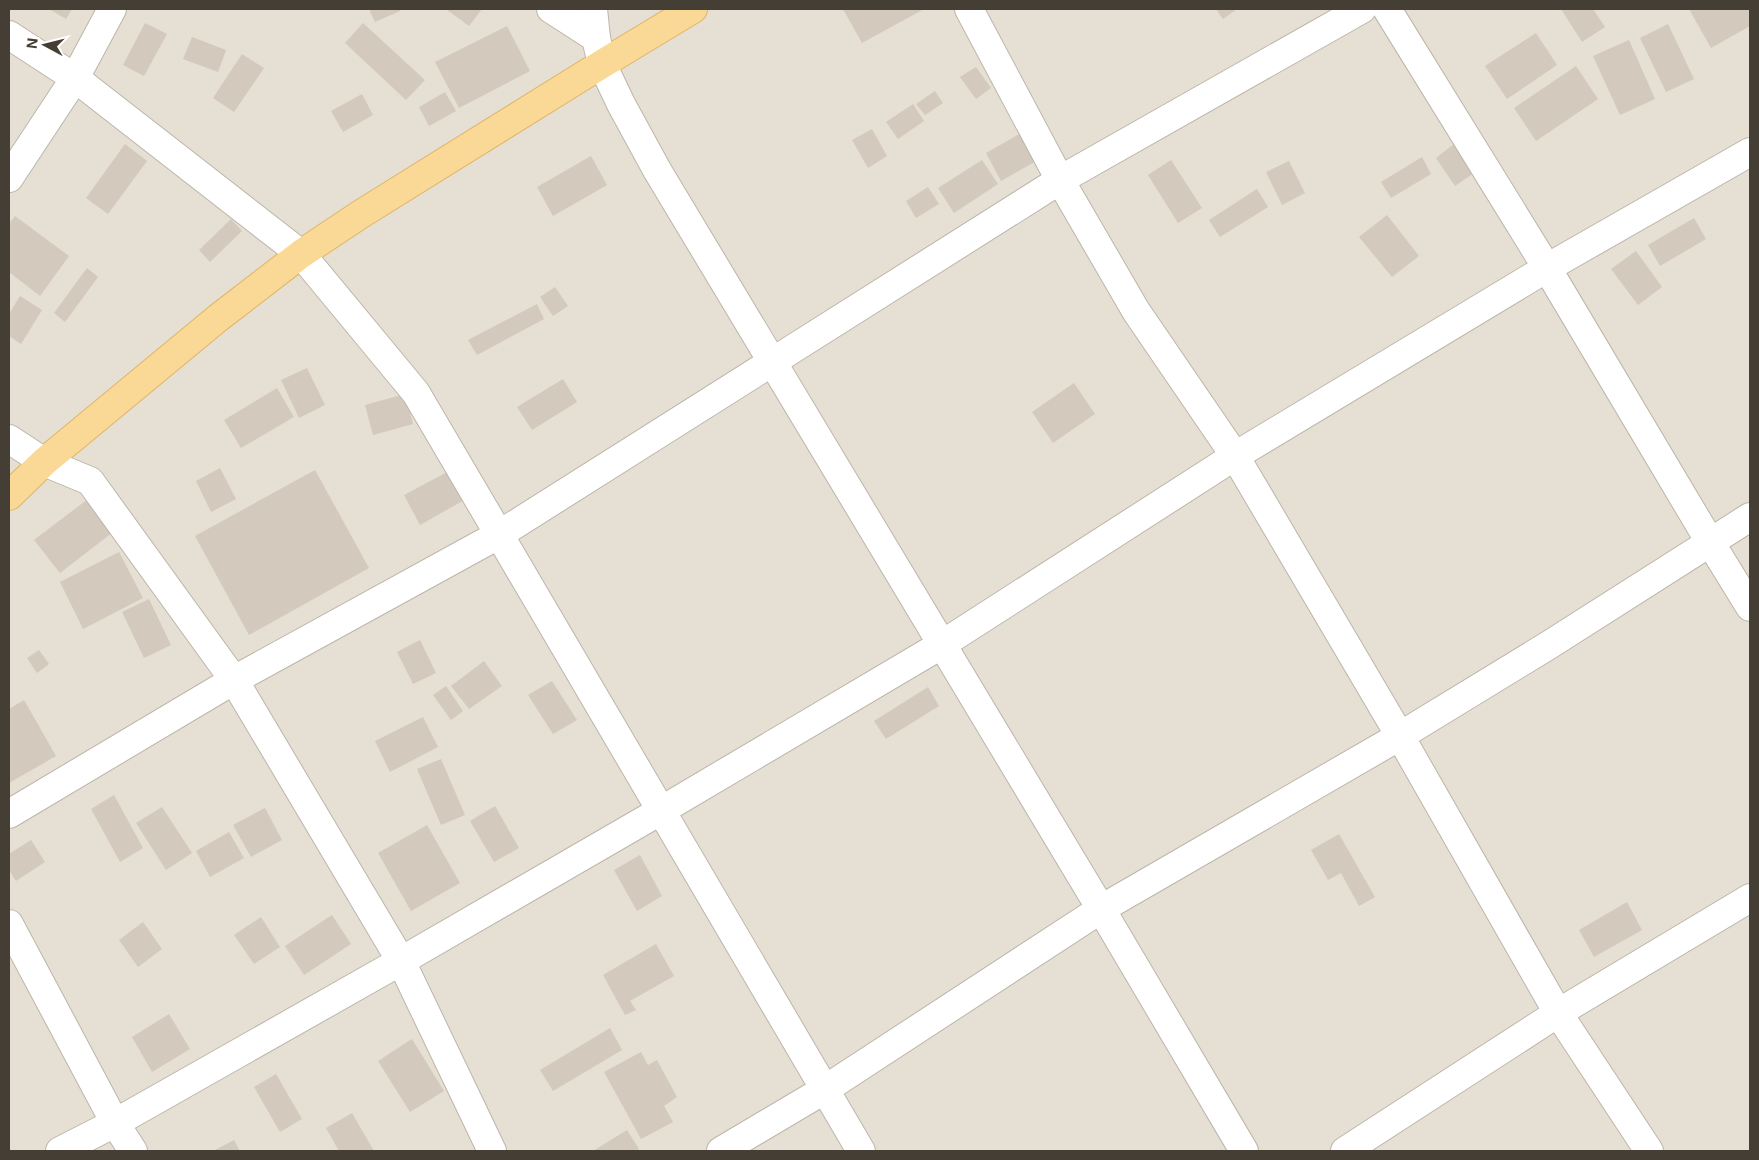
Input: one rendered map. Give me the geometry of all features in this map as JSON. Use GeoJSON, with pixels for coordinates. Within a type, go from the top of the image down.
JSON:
{"type":"FeatureCollection","features":[{"type":"Feature","properties":{"kind":"main road"},"geometry":{"type":"LineString","coordinates":[[9,496],[44,462],[218,318],[301,254],[361,214],[693,9]]}},
{"type":"Feature","properties":{"kind":"street"},"geometry":{"type":"LineString","coordinates":[[9,178],[76,78],[112,9]]}},
{"type":"Feature","properties":{"kind":"street"},"geometry":{"type":"LineString","coordinates":[[551,9],[596,38]]}},
{"type":"Feature","properties":{"kind":"street"},"geometry":{"type":"LineString","coordinates":[[592,9],[602,64],[621,104],[657,170],[1101,909],[1244,1151]]}},
{"type":"Feature","properties":{"kind":"street"},"geometry":{"type":"LineString","coordinates":[[969,9],[1060,180],[1136,311],[1235,456],[1400,736],[1558,1013],[1648,1151]]}},
{"type":"Feature","properties":{"kind":"street"},"geometry":{"type":"LineString","coordinates":[[9,814],[234,680],[500,534],[1060,180],[1362,9]]}},
{"type":"Feature","properties":{"kind":"street"},"geometry":{"type":"LineString","coordinates":[[1388,9],[1547,268],[1750,607]]}},
{"type":"Feature","properties":{"kind":"street"},"geometry":{"type":"LineString","coordinates":[[9,35],[76,78],[301,254],[416,393],[861,1151]]}},
{"type":"Feature","properties":{"kind":"street"},"geometry":{"type":"LineString","coordinates":[[60,1151],[115,1123],[401,961],[942,645],[1235,456],[1547,268],[1750,152]]}},
{"type":"Feature","properties":{"kind":"street"},"geometry":{"type":"LineString","coordinates":[[9,439],[44,462],[90,481],[234,680],[401,961],[492,1151]]}},
{"type":"Feature","properties":{"kind":"street"},"geometry":{"type":"LineString","coordinates":[[721,1151],[824,1090],[1101,909],[1400,736],[1549,646],[1750,517]]}},
{"type":"Feature","properties":{"kind":"street"},"geometry":{"type":"LineString","coordinates":[[1345,1151],[1558,1013],[1750,898]]}},
{"type":"Feature","properties":{"kind":"street"},"geometry":{"type":"LineString","coordinates":[[9,924],[115,1123],[133,1151]]}},
{"type":"Feature","properties":{"kind":"shaded area"},"geometry":{"type":"Polygon","coordinates":[[[9,9],[1750,9],[1750,1151],[9,1151],[9,9]]]}},
{"type":"Feature","properties":{"kind":"building"},"geometry":{"type":"Polygon","coordinates":[[[49,9],[72,9],[66,19],[49,9]]]}},
{"type":"Feature","properties":{"kind":"building"},"geometry":{"type":"Polygon","coordinates":[[[369,9],[399,9],[400,11],[375,22],[369,9]]]}},
{"type":"Feature","properties":{"kind":"building"},"geometry":{"type":"Polygon","coordinates":[[[446,9],[482,9],[469,26],[446,9]]]}},
{"type":"Feature","properties":{"kind":"building"},"geometry":{"type":"Polygon","coordinates":[[[843,9],[924,9],[862,43],[843,9]]]}},
{"type":"Feature","properties":{"kind":"building"},"geometry":{"type":"Polygon","coordinates":[[[1216,9],[1237,9],[1223,19],[1216,9]]]}},
{"type":"Feature","properties":{"kind":"building"},"geometry":{"type":"Polygon","coordinates":[[[1561,9],[1593,9],[1605,27],[1582,42],[1561,9]]]}},
{"type":"Feature","properties":{"kind":"building"},"geometry":{"type":"Polygon","coordinates":[[[1689,9],[1750,9],[1750,26],[1711,48],[1689,9]]]}},
{"type":"Feature","properties":{"kind":"building"},"geometry":{"type":"Polygon","coordinates":[[[145,23],[167,34],[144,76],[123,65],[145,23]]]}},
{"type":"Feature","properties":{"kind":"building"},"geometry":{"type":"Polygon","coordinates":[[[363,23],[425,80],[406,100],[345,43],[363,23]]]}},
{"type":"Feature","properties":{"kind":"building"},"geometry":{"type":"Polygon","coordinates":[[[1668,24],[1694,79],[1666,92],[1640,38],[1668,24]]]}},
{"type":"Feature","properties":{"kind":"building"},"geometry":{"type":"Polygon","coordinates":[[[507,26],[530,71],[459,108],[435,62],[507,26]]]}},
{"type":"Feature","properties":{"kind":"building"},"geometry":{"type":"Polygon","coordinates":[[[1536,33],[1557,65],[1507,99],[1485,66],[1536,33]]]}},
{"type":"Feature","properties":{"kind":"building"},"geometry":{"type":"Polygon","coordinates":[[[192,37],[226,50],[218,72],[183,59],[192,37]]]}},
{"type":"Feature","properties":{"kind":"building"},"geometry":{"type":"Polygon","coordinates":[[[1629,40],[1655,99],[1620,115],[1593,56],[1629,40]]]}},
{"type":"Feature","properties":{"kind":"building"},"geometry":{"type":"Polygon","coordinates":[[[242,54],[264,68],[234,112],[213,98],[242,54]]]}},
{"type":"Feature","properties":{"kind":"building"},"geometry":{"type":"Polygon","coordinates":[[[1576,66],[1598,99],[1536,141],[1514,108],[1576,66]]]}},
{"type":"Feature","properties":{"kind":"building"},"geometry":{"type":"Polygon","coordinates":[[[976,67],[991,88],[976,99],[960,77],[976,67]]]}},
{"type":"Feature","properties":{"kind":"building"},"geometry":{"type":"Polygon","coordinates":[[[935,91],[943,103],[925,115],[916,104],[935,91]]]}},
{"type":"Feature","properties":{"kind":"building"},"geometry":{"type":"Polygon","coordinates":[[[445,92],[456,111],[429,126],[419,107],[445,92]]]}},
{"type":"Feature","properties":{"kind":"building"},"geometry":{"type":"Polygon","coordinates":[[[362,94],[373,115],[343,132],[331,111],[362,94]]]}},
{"type":"Feature","properties":{"kind":"building"},"geometry":{"type":"Polygon","coordinates":[[[913,104],[924,121],[898,139],[886,122],[913,104]]]}},
{"type":"Feature","properties":{"kind":"building"},"geometry":{"type":"Polygon","coordinates":[[[872,129],[887,156],[868,168],[852,140],[872,129]]]}},
{"type":"Feature","properties":{"kind":"building"},"geometry":{"type":"Polygon","coordinates":[[[1023,132],[1038,160],[1001,181],[986,153],[1023,132]]]}},
{"type":"Feature","properties":{"kind":"building"},"geometry":{"type":"Polygon","coordinates":[[[125,144],[147,161],[108,214],[86,198],[125,144]]]}},
{"type":"Feature","properties":{"kind":"building"},"geometry":{"type":"Polygon","coordinates":[[[1454,144],[1474,173],[1455,186],[1436,158],[1454,144]]]}},
{"type":"Feature","properties":{"kind":"building"},"geometry":{"type":"Polygon","coordinates":[[[591,156],[607,185],[553,216],[537,187],[591,156]]]}},
{"type":"Feature","properties":{"kind":"building"},"geometry":{"type":"Polygon","coordinates":[[[1422,157],[1431,174],[1391,198],[1381,182],[1422,157]]]}},
{"type":"Feature","properties":{"kind":"building"},"geometry":{"type":"Polygon","coordinates":[[[982,160],[998,184],[954,213],[938,188],[982,160]]]}},
{"type":"Feature","properties":{"kind":"building"},"geometry":{"type":"Polygon","coordinates":[[[1171,160],[1202,208],[1178,223],[1148,175],[1171,160]]]}},
{"type":"Feature","properties":{"kind":"building"},"geometry":{"type":"Polygon","coordinates":[[[1289,161],[1305,193],[1282,205],[1266,172],[1289,161]]]}},
{"type":"Feature","properties":{"kind":"building"},"geometry":{"type":"Polygon","coordinates":[[[928,187],[939,204],[916,218],[906,201],[928,187]]]}},
{"type":"Feature","properties":{"kind":"building"},"geometry":{"type":"Polygon","coordinates":[[[1257,189],[1268,207],[1220,237],[1209,220],[1257,189]]]}},
{"type":"Feature","properties":{"kind":"building"},"geometry":{"type":"Polygon","coordinates":[[[1387,215],[1419,256],[1392,277],[1359,237],[1387,215]]]}},
{"type":"Feature","properties":{"kind":"building"},"geometry":{"type":"Polygon","coordinates":[[[15,216],[69,256],[40,296],[9,272],[9,224],[15,216]]]}},
{"type":"Feature","properties":{"kind":"building"},"geometry":{"type":"Polygon","coordinates":[[[1694,218],[1706,239],[1660,266],[1648,245],[1694,218]]]}},
{"type":"Feature","properties":{"kind":"building"},"geometry":{"type":"Polygon","coordinates":[[[231,219],[242,231],[210,262],[199,250],[231,219]]]}},
{"type":"Feature","properties":{"kind":"building"},"geometry":{"type":"Polygon","coordinates":[[[1636,251],[1662,287],[1638,305],[1611,269],[1636,251]]]}},
{"type":"Feature","properties":{"kind":"building"},"geometry":{"type":"Polygon","coordinates":[[[87,268],[98,277],[65,322],[54,313],[87,268]]]}},
{"type":"Feature","properties":{"kind":"building"},"geometry":{"type":"Polygon","coordinates":[[[555,287],[568,306],[553,316],[540,297],[555,287]]]}},
{"type":"Feature","properties":{"kind":"building"},"geometry":{"type":"Polygon","coordinates":[[[20,296],[42,310],[21,344],[9,336],[9,314],[20,296]]]}},
{"type":"Feature","properties":{"kind":"building"},"geometry":{"type":"Polygon","coordinates":[[[537,304],[544,319],[477,355],[468,340],[537,304]]]}},
{"type":"Feature","properties":{"kind":"building"},"geometry":{"type":"Polygon","coordinates":[[[307,368],[325,405],[299,418],[281,380],[307,368]]]}},
{"type":"Feature","properties":{"kind":"building"},"geometry":{"type":"Polygon","coordinates":[[[563,379],[577,402],[532,430],[517,407],[563,379]]]}},
{"type":"Feature","properties":{"kind":"building"},"geometry":{"type":"Polygon","coordinates":[[[1074,383],[1095,414],[1053,443],[1032,412],[1074,383]]]}},
{"type":"Feature","properties":{"kind":"building"},"geometry":{"type":"Polygon","coordinates":[[[277,388],[294,417],[241,448],[224,420],[277,388]]]}},
{"type":"Feature","properties":{"kind":"building"},"geometry":{"type":"Polygon","coordinates":[[[405,394],[413,424],[373,435],[365,405],[405,394]]]}},
{"type":"Feature","properties":{"kind":"building"},"geometry":{"type":"Polygon","coordinates":[[[220,468],[236,499],[211,512],[196,481],[220,468]]]}},
{"type":"Feature","properties":{"kind":"building"},"geometry":{"type":"Polygon","coordinates":[[[315,470],[369,568],[249,635],[195,536],[315,470]]]}},
{"type":"Feature","properties":{"kind":"building"},"geometry":{"type":"Polygon","coordinates":[[[451,470],[466,499],[420,525],[404,495],[451,470]]]}},
{"type":"Feature","properties":{"kind":"building"},"geometry":{"type":"Polygon","coordinates":[[[88,499],[113,532],[60,573],[34,540],[88,499]]]}},
{"type":"Feature","properties":{"kind":"building"},"geometry":{"type":"Polygon","coordinates":[[[119,552],[143,598],[83,629],[60,582],[119,552]]]}},
{"type":"Feature","properties":{"kind":"building"},"geometry":{"type":"Polygon","coordinates":[[[149,599],[171,645],[144,658],[122,612],[149,599]]]}},
{"type":"Feature","properties":{"kind":"building"},"geometry":{"type":"Polygon","coordinates":[[[420,640],[436,673],[413,684],[397,652],[420,640]]]}},
{"type":"Feature","properties":{"kind":"building"},"geometry":{"type":"Polygon","coordinates":[[[39,650],[49,664],[37,673],[27,658],[39,650]]]}},
{"type":"Feature","properties":{"kind":"building"},"geometry":{"type":"Polygon","coordinates":[[[484,661],[502,686],[469,709],[451,686],[484,661]]]}},
{"type":"Feature","properties":{"kind":"building"},"geometry":{"type":"Polygon","coordinates":[[[552,681],[577,720],[553,734],[528,695],[552,681]]]}},
{"type":"Feature","properties":{"kind":"building"},"geometry":{"type":"Polygon","coordinates":[[[446,686],[463,711],[451,720],[433,695],[446,686]]]}},
{"type":"Feature","properties":{"kind":"building"},"geometry":{"type":"Polygon","coordinates":[[[928,687],[939,706],[886,739],[874,721],[928,687]]]}},
{"type":"Feature","properties":{"kind":"building"},"geometry":{"type":"Polygon","coordinates":[[[24,700],[56,756],[9,783],[9,709],[24,700]]]}},
{"type":"Feature","properties":{"kind":"building"},"geometry":{"type":"Polygon","coordinates":[[[423,717],[438,747],[390,772],[375,741],[423,717]]]}},
{"type":"Feature","properties":{"kind":"building"},"geometry":{"type":"Polygon","coordinates":[[[441,759],[465,815],[441,825],[417,769],[441,759]]]}},
{"type":"Feature","properties":{"kind":"building"},"geometry":{"type":"Polygon","coordinates":[[[114,795],[143,848],[120,862],[91,809],[114,795]]]}},
{"type":"Feature","properties":{"kind":"building"},"geometry":{"type":"Polygon","coordinates":[[[495,806],[519,848],[494,862],[470,821],[495,806]]]}},
{"type":"Feature","properties":{"kind":"building"},"geometry":{"type":"Polygon","coordinates":[[[162,807],[192,853],[166,870],[136,823],[162,807]]]}},
{"type":"Feature","properties":{"kind":"building"},"geometry":{"type":"Polygon","coordinates":[[[265,808],[282,840],[251,857],[233,825],[265,808]]]}},
{"type":"Feature","properties":{"kind":"building"},"geometry":{"type":"Polygon","coordinates":[[[427,825],[460,883],[411,911],[378,853],[427,825]]]}},
{"type":"Feature","properties":{"kind":"building"},"geometry":{"type":"Polygon","coordinates":[[[229,832],[244,858],[210,877],[196,851],[229,832]]]}},
{"type":"Feature","properties":{"kind":"building"},"geometry":{"type":"Polygon","coordinates":[[[1339,834],[1375,897],[1359,906],[1341,873],[1328,880],[1311,850],[1339,834]]]}},
{"type":"Feature","properties":{"kind":"building"},"geometry":{"type":"Polygon","coordinates":[[[31,840],[45,862],[16,881],[9,870],[9,854],[31,840]]]}},
{"type":"Feature","properties":{"kind":"building"},"geometry":{"type":"Polygon","coordinates":[[[640,855],[662,896],[637,911],[614,870],[640,855]]]}},
{"type":"Feature","properties":{"kind":"building"},"geometry":{"type":"Polygon","coordinates":[[[1627,902],[1642,930],[1594,957],[1579,930],[1627,902]]]}},
{"type":"Feature","properties":{"kind":"building"},"geometry":{"type":"Polygon","coordinates":[[[332,915],[351,944],[304,975],[285,946],[332,915]]]}},
{"type":"Feature","properties":{"kind":"building"},"geometry":{"type":"Polygon","coordinates":[[[261,917],[280,947],[254,964],[234,935],[261,917]]]}},
{"type":"Feature","properties":{"kind":"building"},"geometry":{"type":"Polygon","coordinates":[[[143,922],[162,949],[138,967],[119,940],[143,922]]]}},
{"type":"Feature","properties":{"kind":"building"},"geometry":{"type":"Polygon","coordinates":[[[656,944],[674,976],[630,1001],[636,1010],[625,1015],[603,975],[656,944]]]}},
{"type":"Feature","properties":{"kind":"building"},"geometry":{"type":"Polygon","coordinates":[[[169,1014],[190,1049],[152,1072],[132,1037],[169,1014]]]}},
{"type":"Feature","properties":{"kind":"building"},"geometry":{"type":"Polygon","coordinates":[[[610,1028],[622,1050],[553,1091],[540,1070],[610,1028]]]}},
{"type":"Feature","properties":{"kind":"building"},"geometry":{"type":"Polygon","coordinates":[[[412,1039],[444,1091],[410,1112],[378,1061],[412,1039]]]}},
{"type":"Feature","properties":{"kind":"building"},"geometry":{"type":"Polygon","coordinates":[[[641,1052],[648,1065],[657,1060],[677,1097],[664,1106],[673,1122],[641,1139],[604,1072],[641,1052]]]}},
{"type":"Feature","properties":{"kind":"building"},"geometry":{"type":"Polygon","coordinates":[[[276,1074],[302,1119],[280,1132],[254,1087],[276,1074]]]}},
{"type":"Feature","properties":{"kind":"building"},"geometry":{"type":"Polygon","coordinates":[[[352,1113],[374,1151],[339,1151],[326,1128],[352,1113]]]}},
{"type":"Feature","properties":{"kind":"building"},"geometry":{"type":"Polygon","coordinates":[[[627,1130],[639,1149],[636,1151],[593,1151],[627,1130]]]}},
{"type":"Feature","properties":{"kind":"building"},"geometry":{"type":"Polygon","coordinates":[[[234,1140],[240,1151],[213,1151],[234,1140]]]}}]}
